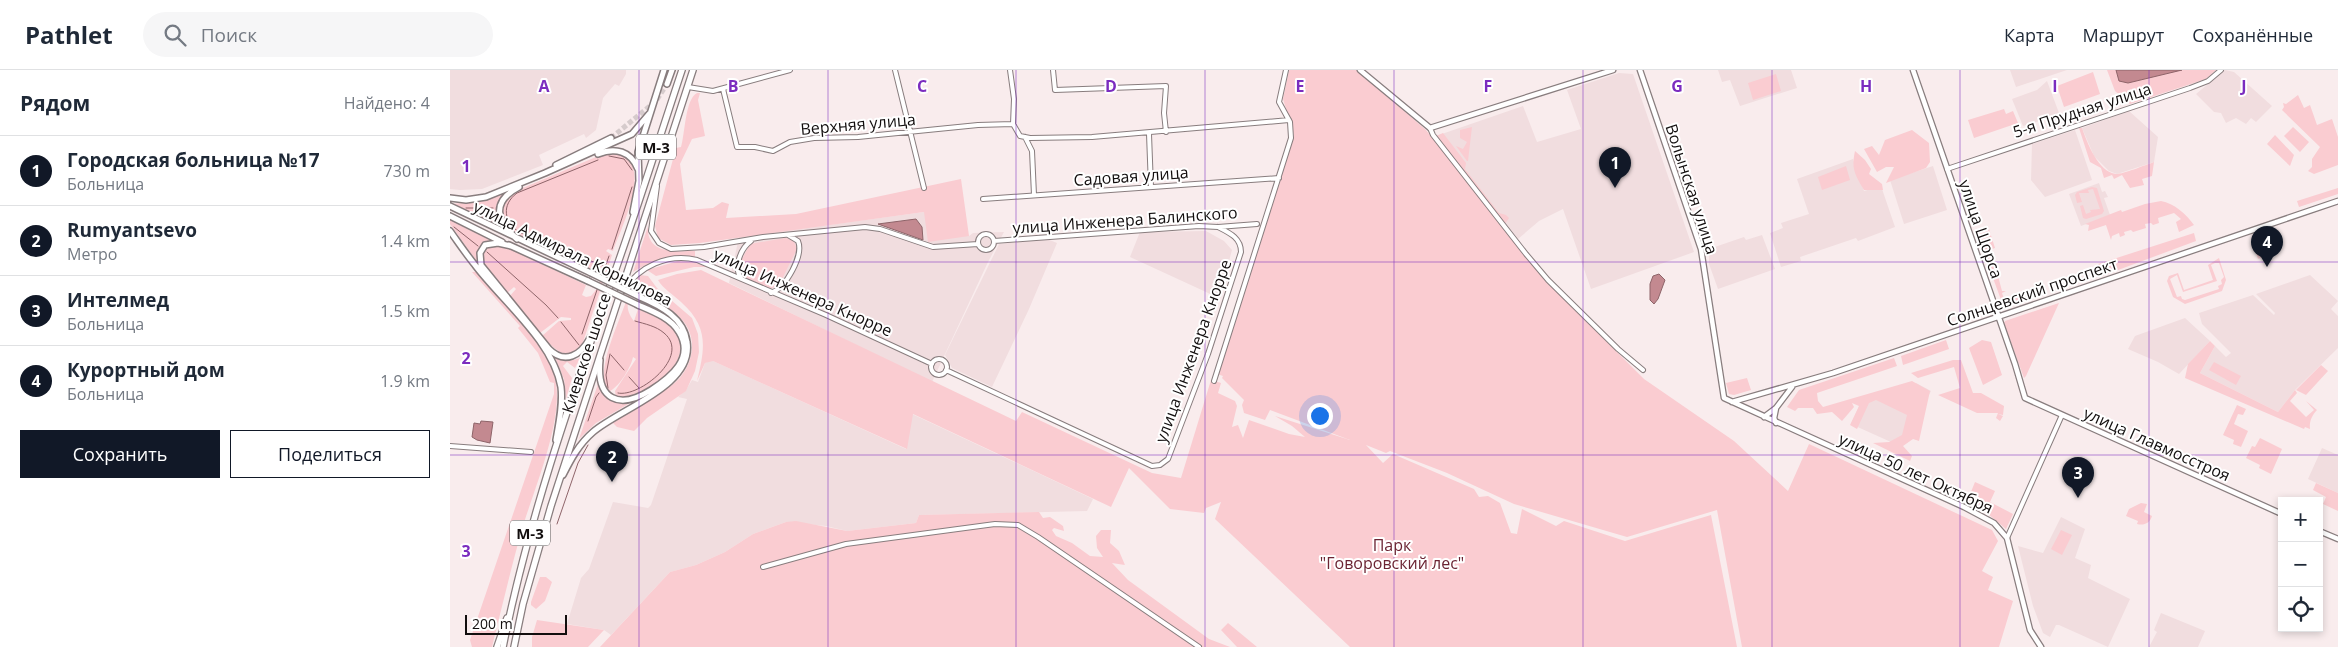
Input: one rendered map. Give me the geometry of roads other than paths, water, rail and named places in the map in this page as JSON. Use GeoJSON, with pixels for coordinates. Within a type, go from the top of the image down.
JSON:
{"type":"FeatureCollection","features":[{"type":"Feature","properties":{"kind":"main road"},"geometry":{"type":"LineString","coordinates":[[632,220],[639,181],[638,152],[664,70]]}},
{"type":"Feature","properties":{"kind":"main road"},"geometry":{"type":"LineString","coordinates":[[667,84],[672,70]]}},
{"type":"Feature","properties":{"kind":"main road","name":"Киевское шоссе"},"geometry":{"type":"LineString","coordinates":[[503,647],[510,609],[553,458],[682,70]]}},
{"type":"Feature","properties":{"kind":"main road","name":"Киевское шоссе"},"geometry":{"type":"LineString","coordinates":[[514,647],[525,595],[551,506],[694,70]]}},
{"type":"Feature","properties":{"kind":"main road"},"geometry":{"type":"LineString","coordinates":[[450,198],[466,200],[486,197],[545,173],[632,134],[649,114]]}},
{"type":"Feature","properties":{"kind":"main road"},"geometry":{"type":"LineString","coordinates":[[545,173],[569,158],[611,138]]}},
{"type":"Feature","properties":{"kind":"main road"},"geometry":{"type":"LineString","coordinates":[[517,239],[504,227],[499,215],[502,201],[516,188],[608,151],[618,151],[627,154],[638,169]]}},
{"type":"Feature","properties":{"kind":"main road","name":"улица Адмирала Корнилова"},"geometry":{"type":"LineString","coordinates":[[450,206],[640,296],[666,310],[682,327],[688,346],[684,365],[677,376],[606,422],[586,438],[567,467],[551,506]]}},
{"type":"Feature","properties":{"kind":"main road","name":"улица Адмирала Корнилова"},"geometry":{"type":"LineString","coordinates":[[450,216],[669,321],[680,333],[684,353],[676,371],[665,381],[640,396],[630,400],[618,400],[606,394],[600,383],[602,349]]}},
{"type":"Feature","properties":{"kind":"main road"},"geometry":{"type":"LineString","coordinates":[[450,231],[474,265],[539,342],[554,366],[560,382],[561,399],[553,458]]}},
{"type":"Feature","properties":{"kind":"main road"},"geometry":{"type":"LineString","coordinates":[[511,246],[498,243],[485,245],[480,254],[481,265],[550,350],[562,357],[575,356],[584,348],[595,329]]}},
{"type":"Feature","properties":{"kind":"main road"},"geometry":{"type":"LineString","coordinates":[[497,647],[510,609]]}},
{"type":"Feature","properties":{"kind":"street"},"geometry":{"type":"LineString","coordinates":[[688,87],[703,91],[722,89],[790,70]]}},
{"type":"Feature","properties":{"kind":"street"},"geometry":{"type":"LineString","coordinates":[[895,70],[912,132],[924,188]]}},
{"type":"Feature","properties":{"kind":"street"},"geometry":{"type":"LineString","coordinates":[[1016,70],[1010,70],[1014,99],[1013,124],[1020,136],[1025,137],[1046,139],[1149,134],[1289,120]]}},
{"type":"Feature","properties":{"kind":"street"},"geometry":{"type":"LineString","coordinates":[[1053,70],[1056,90],[1166,86],[1164,113],[1166,132]]}},
{"type":"Feature","properties":{"kind":"street"},"geometry":{"type":"LineString","coordinates":[[1214,381],[1291,138],[1289,120],[1279,102],[1286,70]]}},
{"type":"Feature","properties":{"kind":"street"},"geometry":{"type":"LineString","coordinates":[[1360,70],[1430,128],[1433,135],[1526,254],[1618,349],[1643,370]]}},
{"type":"Feature","properties":{"kind":"street"},"geometry":{"type":"LineString","coordinates":[[1430,128],[1607,70],[1613,70]]}},
{"type":"Feature","properties":{"kind":"street","name":"Волынская улица"},"geometry":{"type":"LineString","coordinates":[[1640,70],[1701,249],[1723,396],[1732,402]]}},
{"type":"Feature","properties":{"kind":"street","name":"улица Щорса"},"geometry":{"type":"LineString","coordinates":[[1913,70],[2019,374],[2024,396]]}},
{"type":"Feature","properties":{"kind":"street","name":"5-я Прудная улица"},"geometry":{"type":"LineString","coordinates":[[1947,169],[2026,141],[2130,109],[2171,92],[2190,88],[2208,81],[2221,70]]}},
{"type":"Feature","properties":{"kind":"street","name":"Верхняя улица"},"geometry":{"type":"LineString","coordinates":[[722,89],[737,147],[755,147],[773,151],[790,142],[814,138],[858,137],[978,125],[1013,124]]}},
{"type":"Feature","properties":{"kind":"street"},"geometry":{"type":"LineString","coordinates":[[1149,134],[1151,187]]}},
{"type":"Feature","properties":{"kind":"street"},"geometry":{"type":"LineString","coordinates":[[1025,137],[1032,151],[1034,195]]}},
{"type":"Feature","properties":{"kind":"street","name":"улица Инженера Балинского"},"geometry":{"type":"LineString","coordinates":[[659,177],[651,231],[655,239],[664,247],[671,249],[704,247],[753,239],[865,227],[880,229],[933,247],[978,244]]}},
{"type":"Feature","properties":{"kind":"street","name":"Садовая улица"},"geometry":{"type":"LineString","coordinates":[[984,199],[1279,178]]}},
{"type":"Feature","properties":{"kind":"street","name":"Солнцевский проспект"},"geometry":{"type":"LineString","coordinates":[[1732,402],[1797,384],[2338,201]]}},
{"type":"Feature","properties":{"kind":"street","name":"улица Инженера Балинского"},"geometry":{"type":"LineString","coordinates":[[994,241],[1199,226],[1218,227],[1257,224]]}},
{"type":"Feature","properties":{"kind":"street","name":"улица Инженера Кнорре"},"geometry":{"type":"LineString","coordinates":[[946,370],[1152,466],[1160,465],[1168,459],[1202,372],[1241,252],[1240,243],[1236,238],[1218,227]]}},
{"type":"Feature","properties":{"kind":"street","name":"улица Инженера Балинского"},"geometry":{"type":"LineString","coordinates":[[978,244],[979,237],[985,234],[990,235],[994,241]]}},
{"type":"Feature","properties":{"kind":"street"},"geometry":{"type":"LineString","coordinates":[[771,293],[780,289],[785,283],[800,252],[798,241],[788,235]]}},
{"type":"Feature","properties":{"kind":"street"},"geometry":{"type":"LineString","coordinates":[[742,280],[737,272],[737,264],[747,244],[753,239]]}},
{"type":"Feature","properties":{"kind":"street","name":"улица Инженера Балинского"},"geometry":{"type":"LineString","coordinates":[[978,244],[986,250],[992,247],[994,241]]}},
{"type":"Feature","properties":{"kind":"street","name":"улица Инженера Кнорре"},"geometry":{"type":"LineString","coordinates":[[618,299],[628,283],[641,270],[677,258],[693,259],[709,264],[771,293],[826,315],[932,364]]}},
{"type":"Feature","properties":{"kind":"street","name":"улица Инженера Кнорре"},"geometry":{"type":"LineString","coordinates":[[935,360],[943,360],[946,370],[941,374],[936,374],[932,371],[932,364],[935,360]]}},
{"type":"Feature","properties":{"kind":"street"},"geometry":{"type":"LineString","coordinates":[[1764,417],[1776,408],[1787,392],[1797,384]]}},
{"type":"Feature","properties":{"kind":"street","name":"улица Главмосстроя"},"geometry":{"type":"LineString","coordinates":[[2024,396],[2025,399],[2278,512]]}},
{"type":"Feature","properties":{"kind":"street"},"geometry":{"type":"LineString","coordinates":[[1745,408],[1746,403],[1754,397]]}},
{"type":"Feature","properties":{"kind":"street","name":"улица 50 лет Октября"},"geometry":{"type":"LineString","coordinates":[[1732,402],[1974,512],[1994,524],[2007,538]]}},
{"type":"Feature","properties":{"kind":"street"},"geometry":{"type":"LineString","coordinates":[[1776,408],[1774,418],[1776,423]]}},
{"type":"Feature","properties":{"kind":"street"},"geometry":{"type":"LineString","coordinates":[[2042,647],[2030,630],[2007,538],[2062,415]]}},
{"type":"Feature","properties":{"kind":"street"},"geometry":{"type":"LineString","coordinates":[[450,446],[531,452]]}},
{"type":"Feature","properties":{"kind":"street"},"geometry":{"type":"LineString","coordinates":[[762,567],[846,544],[995,524],[1018,526],[1038,537],[1199,647]]}},
{"type":"Feature","properties":{"kind":"street"},"geometry":{"type":"LineString","coordinates":[[2323,533],[2338,539]]}},
{"type":"Feature","properties":{"kind":"waterway"},"geometry":{"type":"LineString","coordinates":[[609,156],[624,159],[632,170]]}},
{"type":"Feature","properties":{"kind":"waterway"},"geometry":{"type":"LineString","coordinates":[[598,160],[517,193],[508,203],[506,213],[510,223],[519,232],[606,267]]}},
{"type":"Feature","properties":{"kind":"waterway"},"geometry":{"type":"LineString","coordinates":[[612,249],[632,187]]}},
{"type":"Feature","properties":{"kind":"waterway"},"geometry":{"type":"LineString","coordinates":[[466,208],[493,208]]}},
{"type":"Feature","properties":{"kind":"waterway"},"geometry":{"type":"LineString","coordinates":[[454,227],[478,246]]}},
{"type":"Feature","properties":{"kind":"waterway"},"geometry":{"type":"LineString","coordinates":[[487,252],[558,318]]}},
{"type":"Feature","properties":{"kind":"waterway"},"geometry":{"type":"LineString","coordinates":[[602,276],[609,256]]}},
{"type":"Feature","properties":{"kind":"waterway"},"geometry":{"type":"LineString","coordinates":[[582,334],[598,287]]}},
{"type":"Feature","properties":{"kind":"waterway"},"geometry":{"type":"LineString","coordinates":[[618,393],[627,393],[649,382],[659,374],[672,353],[671,342],[664,333],[654,327],[635,321]]}},
{"type":"Feature","properties":{"kind":"waterway"},"geometry":{"type":"LineString","coordinates":[[561,322],[579,345]]}},
{"type":"Feature","properties":{"kind":"waterway"},"geometry":{"type":"LineString","coordinates":[[608,388],[606,375],[610,354]]}},
{"type":"Feature","properties":{"kind":"waterway"},"geometry":{"type":"LineString","coordinates":[[611,355],[624,370]]}},
{"type":"Feature","properties":{"kind":"waterway"},"geometry":{"type":"LineString","coordinates":[[629,377],[639,388]]}},
{"type":"Feature","properties":{"kind":"waterway"},"geometry":{"type":"LineString","coordinates":[[588,421],[599,393]]}},
{"type":"Feature","properties":{"kind":"waterway"},"geometry":{"type":"LineString","coordinates":[[557,524],[578,463],[588,445]]}},
{"type":"Feature","properties":{"kind":"tunnel"},"geometry":{"type":"LineString","coordinates":[[611,138],[656,101],[667,84]]}},
{"type":"Feature","properties":{"kind":"place","name":"Городская больница №17"},"geometry":{"type":"Point","coordinates":[1615,188]}},
{"type":"Feature","properties":{"kind":"place","name":"Курортный дом"},"geometry":{"type":"Point","coordinates":[2267,267]}},
{"type":"Feature","properties":{"kind":"place","name":"Rumyantsevo"},"geometry":{"type":"Point","coordinates":[612,482]}},
{"type":"Feature","properties":{"kind":"place","name":"Интелмед"},"geometry":{"type":"Point","coordinates":[2078,498]}},
{"type":"Feature","properties":{"kind":"park label","name":"Парк \"Говоровский лес\""},"geometry":{"type":"Point","coordinates":[1392,554]}}]}
